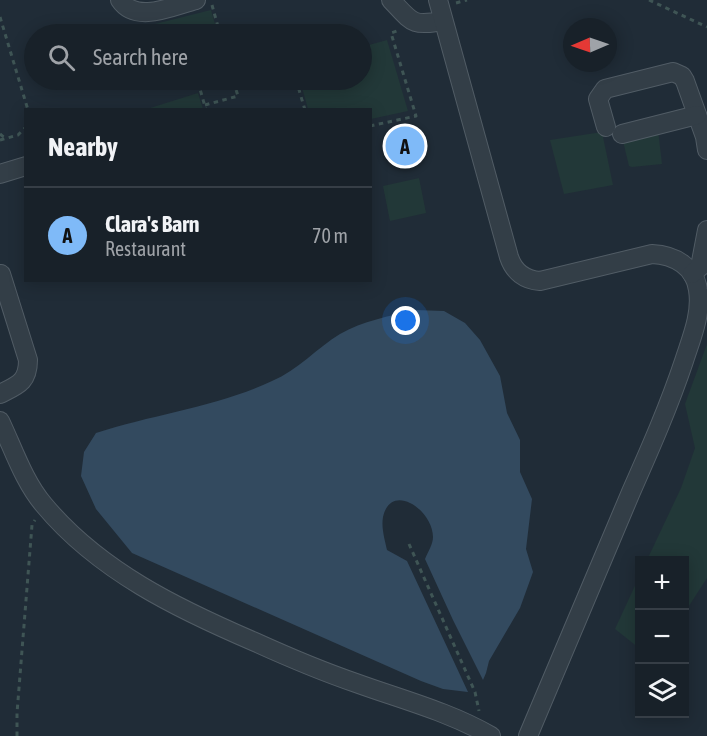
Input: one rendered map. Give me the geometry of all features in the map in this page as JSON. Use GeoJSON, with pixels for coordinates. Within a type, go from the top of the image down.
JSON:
{"type":"FeatureCollection","features":[{"type":"Feature","properties":{"kind":"lane"},"geometry":{"type":"LineString","coordinates":[[120,0],[128,9],[146,13],[196,0]]}},
{"type":"Feature","properties":{"kind":"lane"},"geometry":{"type":"LineString","coordinates":[[391,0],[412,22],[420,24],[444,21]]}},
{"type":"Feature","properties":{"kind":"lane"},"geometry":{"type":"LineString","coordinates":[[438,0],[509,257],[515,269],[525,277],[540,281],[652,254],[662,255],[679,261],[692,274],[698,290],[697,315],[673,395],[528,736]]}},
{"type":"Feature","properties":{"kind":"lane"},"geometry":{"type":"LineString","coordinates":[[697,115],[614,131],[598,99],[605,89],[668,72],[677,73],[682,76],[697,115],[707,150]]}},
{"type":"Feature","properties":{"kind":"lane"},"geometry":{"type":"LineString","coordinates":[[0,174],[24,167]]}},
{"type":"Feature","properties":{"kind":"lane"},"geometry":{"type":"LineString","coordinates":[[692,274],[700,267],[707,230]]}},
{"type":"Feature","properties":{"kind":"lane"},"geometry":{"type":"LineString","coordinates":[[0,394],[19,385],[26,374],[28,360],[1,274]]}},
{"type":"Feature","properties":{"kind":"lane"},"geometry":{"type":"LineString","coordinates":[[0,421],[31,485],[43,504],[73,535],[106,563],[153,594],[232,633],[322,671],[448,717],[487,734]]}},
{"type":"Feature","properties":{"kind":"path"},"geometry":{"type":"LineString","coordinates":[[210,0],[217,24]]}},
{"type":"Feature","properties":{"kind":"path"},"geometry":{"type":"LineString","coordinates":[[649,0],[707,27]]}},
{"type":"Feature","properties":{"kind":"path"},"geometry":{"type":"LineString","coordinates":[[0,16],[26,108]]}},
{"type":"Feature","properties":{"kind":"path"},"geometry":{"type":"LineString","coordinates":[[372,126],[416,116],[391,33],[420,24]]}},
{"type":"Feature","properties":{"kind":"path"},"geometry":{"type":"LineString","coordinates":[[201,90],[206,107],[238,96],[236,90]]}},
{"type":"Feature","properties":{"kind":"path"},"geometry":{"type":"LineString","coordinates":[[299,90],[304,108]]}},
{"type":"Feature","properties":{"kind":"path"},"geometry":{"type":"LineString","coordinates":[[0,140],[18,135],[24,129]]}},
{"type":"Feature","properties":{"kind":"path"},"geometry":{"type":"LineString","coordinates":[[0,134],[5,138]]}},
{"type":"Feature","properties":{"kind":"path"},"geometry":{"type":"LineString","coordinates":[[18,736],[17,713],[33,525],[43,504]]}},
{"type":"Feature","properties":{"kind":"path"},"geometry":{"type":"LineString","coordinates":[[409,544],[475,692],[487,734]]}},
{"type":"Feature","properties":{"kind":"green space"},"geometry":{"type":"Polygon","coordinates":[[[211,10],[215,24],[155,24],[211,10]]]}},
{"type":"Feature","properties":{"kind":"green space"},"geometry":{"type":"Polygon","coordinates":[[[387,40],[408,111],[372,119],[372,108],[308,108],[303,90],[372,90],[372,44],[387,40]]]}},
{"type":"Feature","properties":{"kind":"green space"},"geometry":{"type":"Polygon","coordinates":[[[198,93],[203,108],[150,108],[198,93]]]}},
{"type":"Feature","properties":{"kind":"green space"},"geometry":{"type":"Polygon","coordinates":[[[658,130],[662,164],[629,166],[623,141],[658,130]]]}},
{"type":"Feature","properties":{"kind":"green space"},"geometry":{"type":"Polygon","coordinates":[[[602,132],[613,185],[564,194],[550,140],[602,132]]]}},
{"type":"Feature","properties":{"kind":"green space"},"geometry":{"type":"Polygon","coordinates":[[[419,178],[426,213],[390,221],[383,186],[419,178]]]}},
{"type":"Feature","properties":{"kind":"green space"},"geometry":{"type":"Polygon","coordinates":[[[707,344],[707,578],[689,606],[689,556],[649,556],[681,488],[695,448],[685,404],[707,344]]]}},
{"type":"Feature","properties":{"kind":"green space"},"geometry":{"type":"Polygon","coordinates":[[[635,586],[635,645],[615,629],[635,586]]]}},
{"type":"Feature","properties":{"kind":"water"},"geometry":{"type":"Polygon","coordinates":[[[415,310],[444,311],[465,323],[480,340],[500,376],[507,413],[520,440],[520,472],[532,499],[526,549],[533,572],[520,608],[489,661],[483,680],[425,559],[433,537],[426,517],[411,503],[402,500],[394,501],[387,506],[383,517],[387,550],[407,561],[468,692],[443,689],[421,681],[132,553],[96,509],[81,476],[84,452],[96,433],[251,390],[290,371],[349,329],[376,319],[415,310]]]}},
{"type":"Feature","properties":{"kind":"place","name":"Clara's Barn"},"geometry":{"type":"Point","coordinates":[405,146]}}]}
